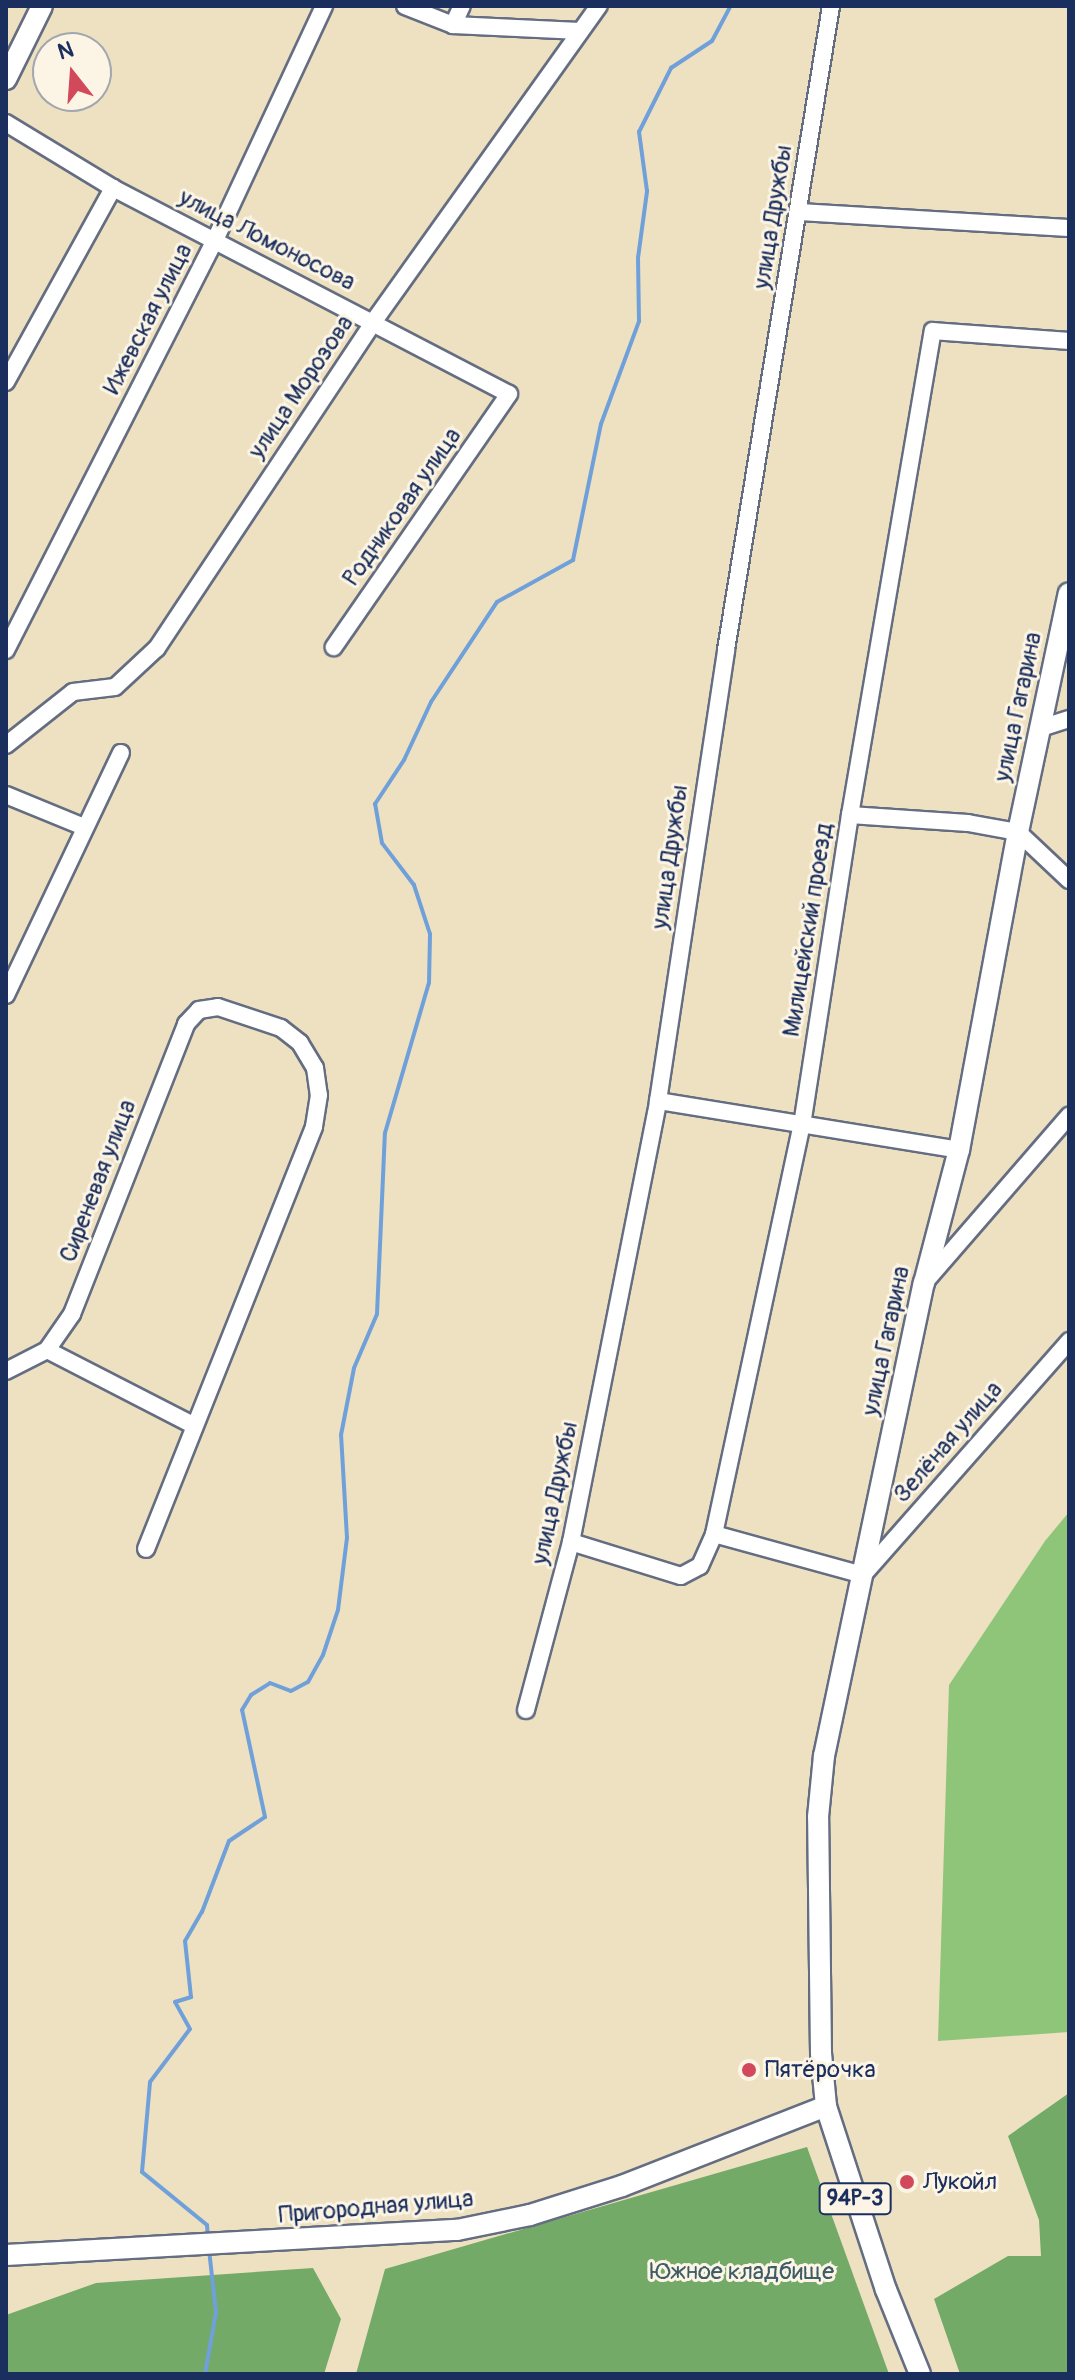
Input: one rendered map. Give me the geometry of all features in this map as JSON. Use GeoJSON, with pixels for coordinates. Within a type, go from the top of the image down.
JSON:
{"type":"FeatureCollection","features":[{"type":"Feature","properties":{"kind":"main road"},"geometry":{"type":"LineString","coordinates":[[6,79],[42,6]]}},
{"type":"Feature","properties":{"kind":"main road","name":"улица Гагарина"},"geometry":{"type":"LineString","coordinates":[[826,2106],[821,2053],[818,1817],[824,1756],[924,1283],[959,1150],[1018,832],[1069,593]]}},
{"type":"Feature","properties":{"kind":"main road","name":"Пригородная улица"},"geometry":{"type":"LineString","coordinates":[[6,2255],[457,2230],[530,2215],[622,2186],[826,2106]]}},
{"type":"Feature","properties":{"kind":"main road","name":"94Р-3"},"geometry":{"type":"LineString","coordinates":[[826,2106],[886,2290],[920,2374]]}},
{"type":"Feature","properties":{"kind":"street","name":"Ижевская улица"},"geometry":{"type":"LineString","coordinates":[[6,650],[215,240],[324,6]]}},
{"type":"Feature","properties":{"kind":"street"},"geometry":{"type":"LineString","coordinates":[[405,6],[453,25],[580,31]]}},
{"type":"Feature","properties":{"kind":"street"},"geometry":{"type":"LineString","coordinates":[[453,25],[462,6]]}},
{"type":"Feature","properties":{"kind":"street","name":"улица Морозова"},"geometry":{"type":"LineString","coordinates":[[6,745],[73,692],[115,687],[157,648],[374,321],[599,6]]}},
{"type":"Feature","properties":{"kind":"street","name":"улица Дружбы"},"geometry":{"type":"LineString","coordinates":[[526,1710],[571,1542],[658,1101],[726,650],[831,6]]}},
{"type":"Feature","properties":{"kind":"street","name":"улица Ломоносова"},"geometry":{"type":"LineString","coordinates":[[6,123],[113,188],[374,321],[509,394]]}},
{"type":"Feature","properties":{"kind":"street"},"geometry":{"type":"LineString","coordinates":[[6,382],[113,188]]}},
{"type":"Feature","properties":{"kind":"street"},"geometry":{"type":"LineString","coordinates":[[799,212],[1069,228]]}},
{"type":"Feature","properties":{"kind":"street","name":"Милицейский проезд"},"geometry":{"type":"LineString","coordinates":[[571,1542],[681,1576],[700,1566],[714,1534],[802,1125],[850,815],[933,331],[1069,341]]}},
{"type":"Feature","properties":{"kind":"street","name":"Родниковая улица"},"geometry":{"type":"LineString","coordinates":[[334,647],[509,394]]}},
{"type":"Feature","properties":{"kind":"street"},"geometry":{"type":"LineString","coordinates":[[1041,728],[1069,719]]}},
{"type":"Feature","properties":{"kind":"street"},"geometry":{"type":"LineString","coordinates":[[6,995],[121,753]]}},
{"type":"Feature","properties":{"kind":"street"},"geometry":{"type":"LineString","coordinates":[[6,795],[84,827]]}},
{"type":"Feature","properties":{"kind":"street"},"geometry":{"type":"LineString","coordinates":[[850,815],[968,823],[1018,832],[1069,880]]}},
{"type":"Feature","properties":{"kind":"street","name":"Сиреневая улица"},"geometry":{"type":"LineString","coordinates":[[47,1350],[72,1314],[186,1024],[199,1010],[218,1007],[281,1028],[300,1043],[315,1068],[319,1095],[314,1127],[195,1426]]}},
{"type":"Feature","properties":{"kind":"street"},"geometry":{"type":"LineString","coordinates":[[658,1101],[959,1150]]}},
{"type":"Feature","properties":{"kind":"street"},"geometry":{"type":"LineString","coordinates":[[924,1283],[1069,1116]]}},
{"type":"Feature","properties":{"kind":"street","name":"Зелёная улица"},"geometry":{"type":"LineString","coordinates":[[863,1575],[1069,1341]]}},
{"type":"Feature","properties":{"kind":"street"},"geometry":{"type":"LineString","coordinates":[[6,1371],[47,1350],[195,1426],[146,1549]]}},
{"type":"Feature","properties":{"kind":"street"},"geometry":{"type":"LineString","coordinates":[[714,1534],[863,1575]]}},
{"type":"Feature","properties":{"kind":"green space"},"geometry":{"type":"Polygon","coordinates":[[[1069,1512],[1069,2032],[938,2041],[949,1685],[1045,1541],[1069,1512]]]}},
{"type":"Feature","properties":{"kind":"green space"},"geometry":{"type":"Polygon","coordinates":[[[1069,2093],[1069,2374],[960,2374],[934,2299],[1008,2256],[1041,2256],[1039,2220],[1008,2136],[1069,2093]]]}},
{"type":"Feature","properties":{"kind":"green space","name":"Южное кладбище"},"geometry":{"type":"Polygon","coordinates":[[[807,2147],[889,2374],[356,2374],[385,2269],[807,2147]]]}},
{"type":"Feature","properties":{"kind":"green space"},"geometry":{"type":"Polygon","coordinates":[[[313,2268],[341,2319],[324,2374],[6,2374],[6,2315],[96,2283],[313,2268]]]}},
{"type":"Feature","properties":{"kind":"waterway"},"geometry":{"type":"LineString","coordinates":[[208,2237],[207,2225],[142,2172],[150,2082],[190,2029],[175,2002],[191,1997],[185,1941],[202,1912],[229,1841],[265,1817],[242,1710],[251,1695],[270,1683],[291,1691],[308,1682],[323,1655],[338,1610],[347,1538],[341,1435],[354,1368],[377,1314],[385,1133],[429,983],[430,934],[414,885],[382,843],[375,804],[404,760],[431,702],[497,602],[573,560],[601,424],[639,321],[638,258],[647,191],[639,132],[671,68],[712,41],[731,6]]}},
{"type":"Feature","properties":{"kind":"waterway"},"geometry":{"type":"LineString","coordinates":[[205,2374],[216,2312],[209,2250]]}},
{"type":"Feature","properties":{"kind":"place","name":"Пятёрочка"},"geometry":{"type":"Point","coordinates":[749,2070]}},
{"type":"Feature","properties":{"kind":"place","name":"Лукойл"},"geometry":{"type":"Point","coordinates":[907,2182]}}]}
